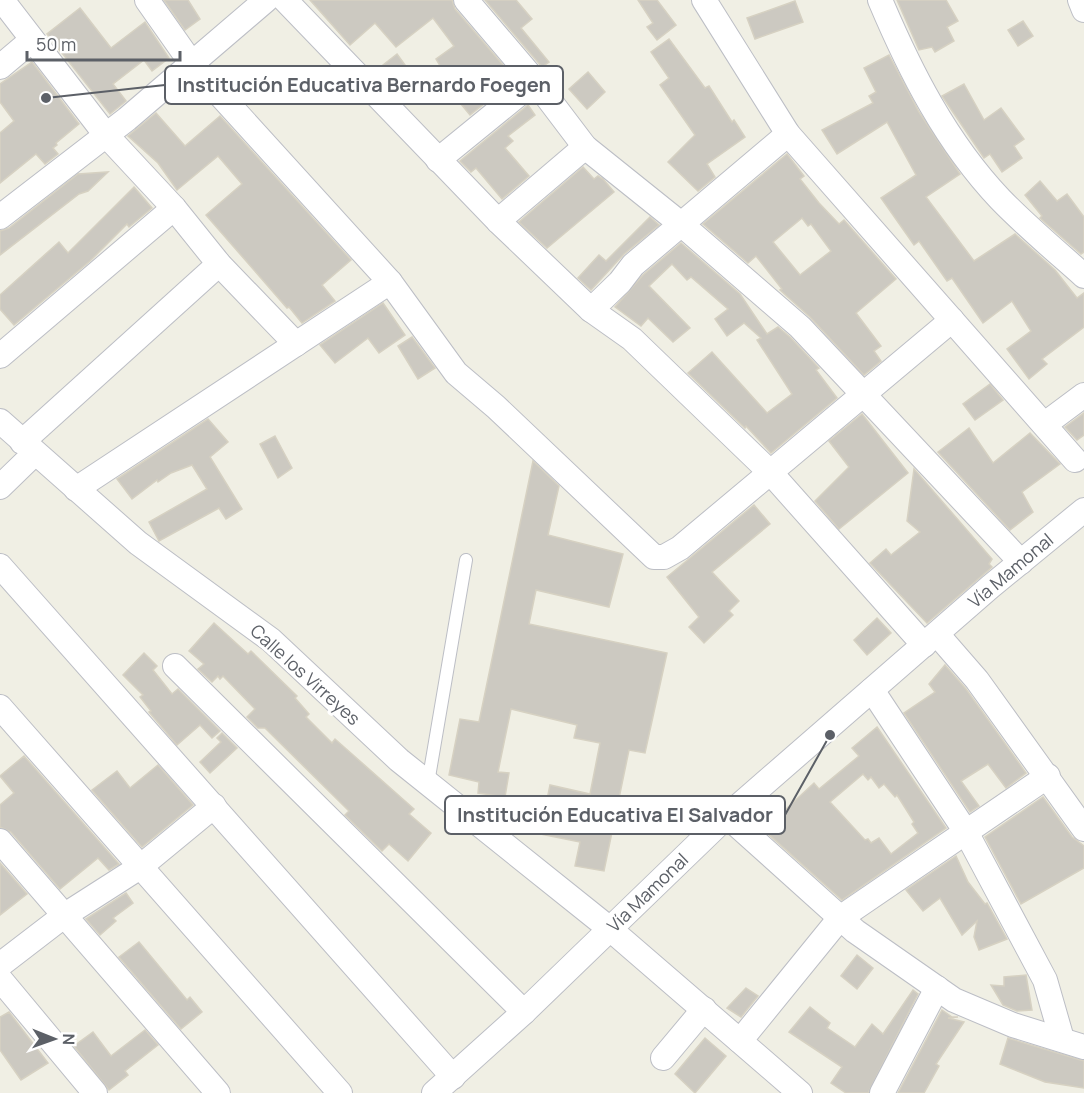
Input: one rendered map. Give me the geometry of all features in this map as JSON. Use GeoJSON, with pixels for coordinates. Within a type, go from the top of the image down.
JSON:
{"type":"FeatureCollection","features":[{"type":"Feature","properties":{"kind":"street"},"geometry":{"type":"LineString","coordinates":[[2,0],[106,135],[174,208],[219,264],[296,344]]}},
{"type":"Feature","properties":{"kind":"street"},"geometry":{"type":"LineString","coordinates":[[147,0],[192,64],[390,282],[456,373],[654,557],[664,557],[680,548],[952,320]]}},
{"type":"Feature","properties":{"kind":"street"},"geometry":{"type":"LineString","coordinates":[[0,217],[106,135],[266,0]]}},
{"type":"Feature","properties":{"kind":"street"},"geometry":{"type":"LineString","coordinates":[[285,0],[498,221],[591,310],[632,339],[770,472],[931,640],[977,680],[1084,829]]}},
{"type":"Feature","properties":{"kind":"street"},"geometry":{"type":"LineString","coordinates":[[466,0],[536,81],[585,147],[681,224],[800,327],[1021,562]]}},
{"type":"Feature","properties":{"kind":"street"},"geometry":{"type":"LineString","coordinates":[[704,0],[788,134],[1075,460]]}},
{"type":"Feature","properties":{"kind":"street"},"geometry":{"type":"LineString","coordinates":[[880,0],[907,62],[948,134],[999,198],[1084,276]]}},
{"type":"Feature","properties":{"kind":"street"},"geometry":{"type":"LineString","coordinates":[[1080,0],[1084,10]]}},
{"type":"Feature","properties":{"kind":"street"},"geometry":{"type":"LineString","coordinates":[[0,67],[32,40]]}},
{"type":"Feature","properties":{"kind":"street"},"geometry":{"type":"LineString","coordinates":[[438,160],[536,81]]}},
{"type":"Feature","properties":{"kind":"street"},"geometry":{"type":"LineString","coordinates":[[591,310],[620,282],[633,265],[788,134]]}},
{"type":"Feature","properties":{"kind":"street"},"geometry":{"type":"LineString","coordinates":[[498,221],[585,147]]}},
{"type":"Feature","properties":{"kind":"street"},"geometry":{"type":"LineString","coordinates":[[0,356],[174,208]]}},
{"type":"Feature","properties":{"kind":"street"},"geometry":{"type":"LineString","coordinates":[[0,487],[28,448],[219,264]]}},
{"type":"Feature","properties":{"kind":"street"},"geometry":{"type":"LineString","coordinates":[[76,489],[390,282]]}},
{"type":"Feature","properties":{"kind":"street"},"geometry":{"type":"LineString","coordinates":[[1045,424],[1084,394]]}},
{"type":"Feature","properties":{"kind":"street","name":"Calle los Virreyes"},"geometry":{"type":"LineString","coordinates":[[0,421],[138,543],[271,640],[399,760],[610,929],[800,1093]]}},
{"type":"Feature","properties":{"kind":"street","name":"Vía Mamonal"},"geometry":{"type":"LineString","coordinates":[[434,1093],[524,1012],[728,816],[1084,510]]}},
{"type":"Feature","properties":{"kind":"street"},"geometry":{"type":"LineString","coordinates":[[0,566],[453,1077]]}},
{"type":"Feature","properties":{"kind":"street"},"geometry":{"type":"LineString","coordinates":[[175,666],[524,1012]]}},
{"type":"Feature","properties":{"kind":"street"},"geometry":{"type":"LineString","coordinates":[[872,690],[966,832],[1045,980],[1073,1043]]}},
{"type":"Feature","properties":{"kind":"street"},"geometry":{"type":"LineString","coordinates":[[0,707],[340,1093]]}},
{"type":"Feature","properties":{"kind":"street"},"geometry":{"type":"LineString","coordinates":[[740,1041],[840,918],[1048,776]]}},
{"type":"Feature","properties":{"kind":"street"},"geometry":{"type":"LineString","coordinates":[[0,965],[65,915],[140,867],[214,806]]}},
{"type":"Feature","properties":{"kind":"street"},"geometry":{"type":"LineString","coordinates":[[728,816],[855,931],[954,1000],[1013,1026],[1073,1043]]}},
{"type":"Feature","properties":{"kind":"street"},"geometry":{"type":"LineString","coordinates":[[0,841],[218,1093]]}},
{"type":"Feature","properties":{"kind":"street"},"geometry":{"type":"LineString","coordinates":[[0,979],[95,1093]]}},
{"type":"Feature","properties":{"kind":"street"},"geometry":{"type":"LineString","coordinates":[[882,1093],[937,988]]}},
{"type":"Feature","properties":{"kind":"street"},"geometry":{"type":"LineString","coordinates":[[663,1058],[704,1009]]}},
{"type":"Feature","properties":{"kind":"lane"},"geometry":{"type":"LineString","coordinates":[[428,783],[466,560]]}},
{"type":"Feature","properties":{"kind":"building"},"geometry":{"type":"Polygon","coordinates":[[[164,0],[188,0],[200,19],[185,30],[164,0]]]}},
{"type":"Feature","properties":{"kind":"building"},"geometry":{"type":"Polygon","coordinates":[[[310,0],[452,0],[455,9],[515,79],[470,115],[461,104],[468,98],[452,72],[446,76],[436,59],[454,46],[433,18],[396,47],[375,23],[350,45],[310,0]]]}},
{"type":"Feature","properties":{"kind":"building"},"geometry":{"type":"Polygon","coordinates":[[[485,0],[516,0],[532,19],[521,28],[549,62],[542,67],[485,0]]]}},
{"type":"Feature","properties":{"kind":"building"},"geometry":{"type":"Polygon","coordinates":[[[638,0],[657,0],[676,25],[657,40],[647,27],[653,23],[638,0]]]}},
{"type":"Feature","properties":{"kind":"building"},"geometry":{"type":"Polygon","coordinates":[[[897,0],[946,0],[958,21],[947,27],[954,41],[935,52],[932,47],[919,50],[897,0]]]}},
{"type":"Feature","properties":{"kind":"building"},"geometry":{"type":"Polygon","coordinates":[[[795,1],[803,22],[755,39],[747,18],[795,1]]]}},
{"type":"Feature","properties":{"kind":"building"},"geometry":{"type":"Polygon","coordinates":[[[80,8],[111,48],[145,22],[169,58],[152,71],[144,60],[113,84],[126,101],[110,114],[47,34],[80,8]]]}},
{"type":"Feature","properties":{"kind":"building"},"geometry":{"type":"Polygon","coordinates":[[[1023,21],[1033,36],[1018,46],[1008,30],[1023,21]]]}},
{"type":"Feature","properties":{"kind":"building"},"geometry":{"type":"Polygon","coordinates":[[[669,39],[705,88],[709,86],[732,122],[734,120],[745,137],[707,164],[715,177],[698,191],[668,162],[695,135],[660,85],[669,78],[651,52],[669,39]]]}},
{"type":"Feature","properties":{"kind":"building"},"geometry":{"type":"Polygon","coordinates":[[[397,54],[408,69],[387,86],[374,72],[397,54]]]}},
{"type":"Feature","properties":{"kind":"building"},"geometry":{"type":"Polygon","coordinates":[[[889,55],[919,112],[960,174],[926,197],[974,261],[1015,234],[1055,270],[1077,298],[1084,293],[1084,327],[1042,359],[1047,364],[1029,379],[1007,349],[1031,331],[1012,301],[983,323],[952,278],[947,281],[919,241],[914,245],[881,198],[916,175],[887,122],[837,154],[822,130],[873,103],[869,96],[876,92],[864,68],[889,55]]]}},
{"type":"Feature","properties":{"kind":"building"},"geometry":{"type":"Polygon","coordinates":[[[32,62],[79,124],[56,143],[57,145],[53,148],[58,154],[45,164],[36,154],[0,183],[0,133],[14,121],[0,102],[0,84],[32,62]]]}},
{"type":"Feature","properties":{"kind":"building"},"geometry":{"type":"Polygon","coordinates":[[[588,72],[605,92],[587,109],[569,89],[588,72]]]}},
{"type":"Feature","properties":{"kind":"building"},"geometry":{"type":"Polygon","coordinates":[[[964,84],[984,120],[1001,108],[1024,139],[1014,146],[1022,158],[1002,172],[990,154],[984,158],[942,96],[964,84]]]}},
{"type":"Feature","properties":{"kind":"building"},"geometry":{"type":"Polygon","coordinates":[[[528,105],[535,115],[508,136],[513,141],[505,148],[529,176],[502,199],[476,168],[471,172],[460,161],[528,105]]]}},
{"type":"Feature","properties":{"kind":"building"},"geometry":{"type":"Polygon","coordinates":[[[156,113],[185,146],[220,116],[351,260],[322,285],[335,301],[302,323],[289,307],[287,308],[206,215],[242,184],[218,156],[177,190],[158,163],[128,136],[156,113]]]}},
{"type":"Feature","properties":{"kind":"building"},"geometry":{"type":"Polygon","coordinates":[[[787,154],[804,176],[800,179],[819,203],[839,224],[844,220],[896,279],[856,313],[881,346],[874,351],[881,361],[864,375],[810,317],[780,290],[782,289],[756,256],[748,263],[703,224],[787,154]],[[802,218],[773,242],[800,275],[831,251],[811,224],[808,226],[802,218]]]}},
{"type":"Feature","properties":{"kind":"building"},"geometry":{"type":"Polygon","coordinates":[[[583,167],[594,179],[598,176],[603,179],[614,192],[547,248],[519,222],[583,167]]]}},
{"type":"Feature","properties":{"kind":"building"},"geometry":{"type":"Polygon","coordinates":[[[108,172],[88,191],[79,194],[0,255],[0,231],[9,228],[78,174],[108,172]]]}},
{"type":"Feature","properties":{"kind":"building"},"geometry":{"type":"Polygon","coordinates":[[[1040,181],[1057,201],[1067,194],[1084,217],[1084,252],[1081,254],[1040,218],[1042,216],[1025,195],[1040,181]]]}},
{"type":"Feature","properties":{"kind":"building"},"geometry":{"type":"Polygon","coordinates":[[[134,187],[152,208],[129,227],[127,224],[90,261],[14,325],[0,309],[0,295],[59,242],[68,253],[134,187]]]}},
{"type":"Feature","properties":{"kind":"building"},"geometry":{"type":"Polygon","coordinates":[[[650,217],[659,225],[624,254],[591,290],[578,278],[599,255],[606,261],[650,217]]]}},
{"type":"Feature","properties":{"kind":"building"},"geometry":{"type":"Polygon","coordinates":[[[681,243],[740,294],[767,334],[778,327],[790,337],[819,368],[816,370],[837,398],[771,453],[746,426],[745,428],[688,373],[712,352],[767,413],[792,394],[757,340],[761,338],[744,323],[727,336],[715,319],[728,309],[691,277],[687,280],[672,264],[649,286],[690,328],[673,342],[648,318],[641,326],[615,307],[643,275],[681,243]]]}},
{"type":"Feature","properties":{"kind":"building"},"geometry":{"type":"Polygon","coordinates":[[[383,303],[405,335],[379,353],[368,338],[335,363],[320,345],[383,303]]]}},
{"type":"Feature","properties":{"kind":"building"},"geometry":{"type":"Polygon","coordinates":[[[412,337],[435,368],[418,379],[398,346],[412,337]]]}},
{"type":"Feature","properties":{"kind":"building"},"geometry":{"type":"Polygon","coordinates":[[[990,384],[1003,400],[975,420],[963,404],[990,384]]]}},
{"type":"Feature","properties":{"kind":"building"},"geometry":{"type":"Polygon","coordinates":[[[1084,413],[1084,435],[1077,440],[1065,427],[1084,413]]]}},
{"type":"Feature","properties":{"kind":"building"},"geometry":{"type":"Polygon","coordinates":[[[862,414],[908,473],[839,529],[815,501],[849,467],[829,441],[862,414]]]}},
{"type":"Feature","properties":{"kind":"building"},"geometry":{"type":"Polygon","coordinates":[[[208,419],[228,442],[210,457],[242,509],[226,519],[219,508],[159,541],[149,522],[207,489],[192,465],[171,473],[158,482],[157,480],[132,499],[117,479],[208,419]]]}},
{"type":"Feature","properties":{"kind":"building"},"geometry":{"type":"Polygon","coordinates":[[[969,428],[993,463],[1030,433],[1060,464],[1022,492],[1033,512],[1010,530],[938,452],[969,428]]]}},
{"type":"Feature","properties":{"kind":"building"},"geometry":{"type":"Polygon","coordinates":[[[275,436],[292,468],[278,478],[260,444],[275,436]]]}},
{"type":"Feature","properties":{"kind":"building"},"geometry":{"type":"Polygon","coordinates":[[[533,461],[559,486],[548,535],[623,554],[609,607],[536,590],[529,624],[667,653],[645,753],[629,750],[604,871],[575,866],[580,842],[540,834],[550,785],[590,794],[600,743],[574,738],[577,725],[511,709],[498,772],[509,773],[505,797],[478,793],[479,782],[449,775],[460,719],[479,722],[533,461]]]}},
{"type":"Feature","properties":{"kind":"building"},"geometry":{"type":"Polygon","coordinates":[[[914,469],[992,559],[989,564],[992,567],[927,623],[870,563],[886,549],[891,555],[920,532],[907,521],[914,469]]]}},
{"type":"Feature","properties":{"kind":"building"},"geometry":{"type":"Polygon","coordinates":[[[754,505],[770,524],[712,572],[739,601],[729,611],[733,615],[704,643],[689,627],[699,617],[667,577],[754,505]]]}},
{"type":"Feature","properties":{"kind":"building"},"geometry":{"type":"Polygon","coordinates":[[[877,618],[891,633],[867,655],[854,640],[877,618]]]}},
{"type":"Feature","properties":{"kind":"building"},"geometry":{"type":"Polygon","coordinates":[[[214,623],[248,654],[251,651],[297,696],[295,698],[309,714],[306,717],[332,743],[335,739],[414,809],[409,814],[431,833],[408,861],[389,844],[382,851],[345,815],[349,811],[265,728],[258,728],[247,717],[255,709],[223,676],[220,679],[218,676],[212,682],[198,669],[204,664],[189,651],[214,623]]]}},
{"type":"Feature","properties":{"kind":"building"},"geometry":{"type":"Polygon","coordinates":[[[144,653],[157,666],[153,670],[172,694],[178,689],[220,731],[212,738],[200,725],[177,745],[149,712],[151,711],[140,697],[143,695],[123,675],[144,653]]]}},
{"type":"Feature","properties":{"kind":"building"},"geometry":{"type":"Polygon","coordinates":[[[945,665],[966,689],[1026,773],[1006,788],[988,764],[961,781],[979,806],[970,812],[904,713],[935,692],[929,684],[945,665]]]}},
{"type":"Feature","properties":{"kind":"building"},"geometry":{"type":"Polygon","coordinates":[[[877,727],[946,828],[842,900],[756,823],[780,802],[786,809],[814,783],[819,789],[859,756],[852,748],[877,727]],[[863,774],[830,802],[865,840],[868,839],[871,843],[879,838],[891,854],[918,833],[912,824],[914,822],[897,795],[895,797],[884,784],[879,788],[871,777],[868,780],[863,774]]]}},
{"type":"Feature","properties":{"kind":"building"},"geometry":{"type":"Polygon","coordinates":[[[222,733],[237,748],[210,773],[200,762],[221,742],[217,738],[222,733]]]}},
{"type":"Feature","properties":{"kind":"building"},"geometry":{"type":"Polygon","coordinates":[[[24,756],[119,864],[109,870],[98,858],[60,889],[11,832],[0,827],[0,805],[14,793],[0,776],[24,756]]]}},
{"type":"Feature","properties":{"kind":"building"},"geometry":{"type":"Polygon","coordinates":[[[158,765],[193,805],[142,847],[92,790],[117,771],[130,788],[158,765]]]}},
{"type":"Feature","properties":{"kind":"building"},"geometry":{"type":"Polygon","coordinates":[[[1043,797],[1072,837],[1084,846],[1084,868],[1021,904],[985,837],[1043,797]]]}},
{"type":"Feature","properties":{"kind":"building"},"geometry":{"type":"Polygon","coordinates":[[[956,856],[968,882],[985,904],[987,903],[1007,939],[979,950],[974,937],[977,921],[962,935],[940,898],[923,911],[906,890],[956,856]]]}},
{"type":"Feature","properties":{"kind":"building"},"geometry":{"type":"Polygon","coordinates":[[[0,863],[27,894],[0,915],[0,863]]]}},
{"type":"Feature","properties":{"kind":"building"},"geometry":{"type":"Polygon","coordinates":[[[126,893],[133,903],[113,918],[116,921],[100,935],[86,919],[126,893]]]}},
{"type":"Feature","properties":{"kind":"building"},"geometry":{"type":"Polygon","coordinates":[[[139,942],[187,1000],[190,997],[202,1012],[181,1029],[119,957],[139,942]]]}},
{"type":"Feature","properties":{"kind":"building"},"geometry":{"type":"Polygon","coordinates":[[[857,955],[873,968],[857,989],[841,976],[857,955]]]}},
{"type":"Feature","properties":{"kind":"building"},"geometry":{"type":"Polygon","coordinates":[[[1026,975],[1032,1010],[1017,1011],[1003,1005],[991,985],[1004,986],[1004,977],[1026,975]]]}},
{"type":"Feature","properties":{"kind":"building"},"geometry":{"type":"Polygon","coordinates":[[[746,988],[758,996],[741,1017],[727,1008],[746,988]]]}},
{"type":"Feature","properties":{"kind":"building"},"geometry":{"type":"Polygon","coordinates":[[[913,990],[918,994],[868,1093],[846,1093],[831,1083],[842,1067],[789,1032],[810,1007],[830,1023],[827,1028],[855,1047],[872,1024],[883,1034],[913,990]]]}},
{"type":"Feature","properties":{"kind":"building"},"geometry":{"type":"Polygon","coordinates":[[[942,1010],[952,1017],[958,1017],[948,1018],[964,1022],[936,1064],[939,1066],[924,1093],[898,1093],[942,1010]]]}},
{"type":"Feature","properties":{"kind":"building"},"geometry":{"type":"Polygon","coordinates":[[[9,1012],[48,1063],[21,1080],[0,1050],[0,1017],[9,1012]]]}},
{"type":"Feature","properties":{"kind":"building"},"geometry":{"type":"Polygon","coordinates":[[[145,1030],[158,1045],[125,1071],[128,1075],[109,1090],[74,1046],[93,1032],[111,1056],[145,1030]]]}},
{"type":"Feature","properties":{"kind":"building"},"geometry":{"type":"Polygon","coordinates":[[[705,1038],[726,1056],[695,1093],[675,1074],[705,1038]]]}},
{"type":"Feature","properties":{"kind":"building"},"geometry":{"type":"Polygon","coordinates":[[[1008,1038],[1084,1061],[1084,1088],[1045,1082],[1000,1064],[1008,1038]]]}},
{"type":"Feature","properties":{"kind":"place","name":"Institución Educativa Bernardo Foegen"},"geometry":{"type":"Point","coordinates":[46,98]}},
{"type":"Feature","properties":{"kind":"place","name":"Institución Educativa El Salvador"},"geometry":{"type":"Point","coordinates":[830,735]}}]}
